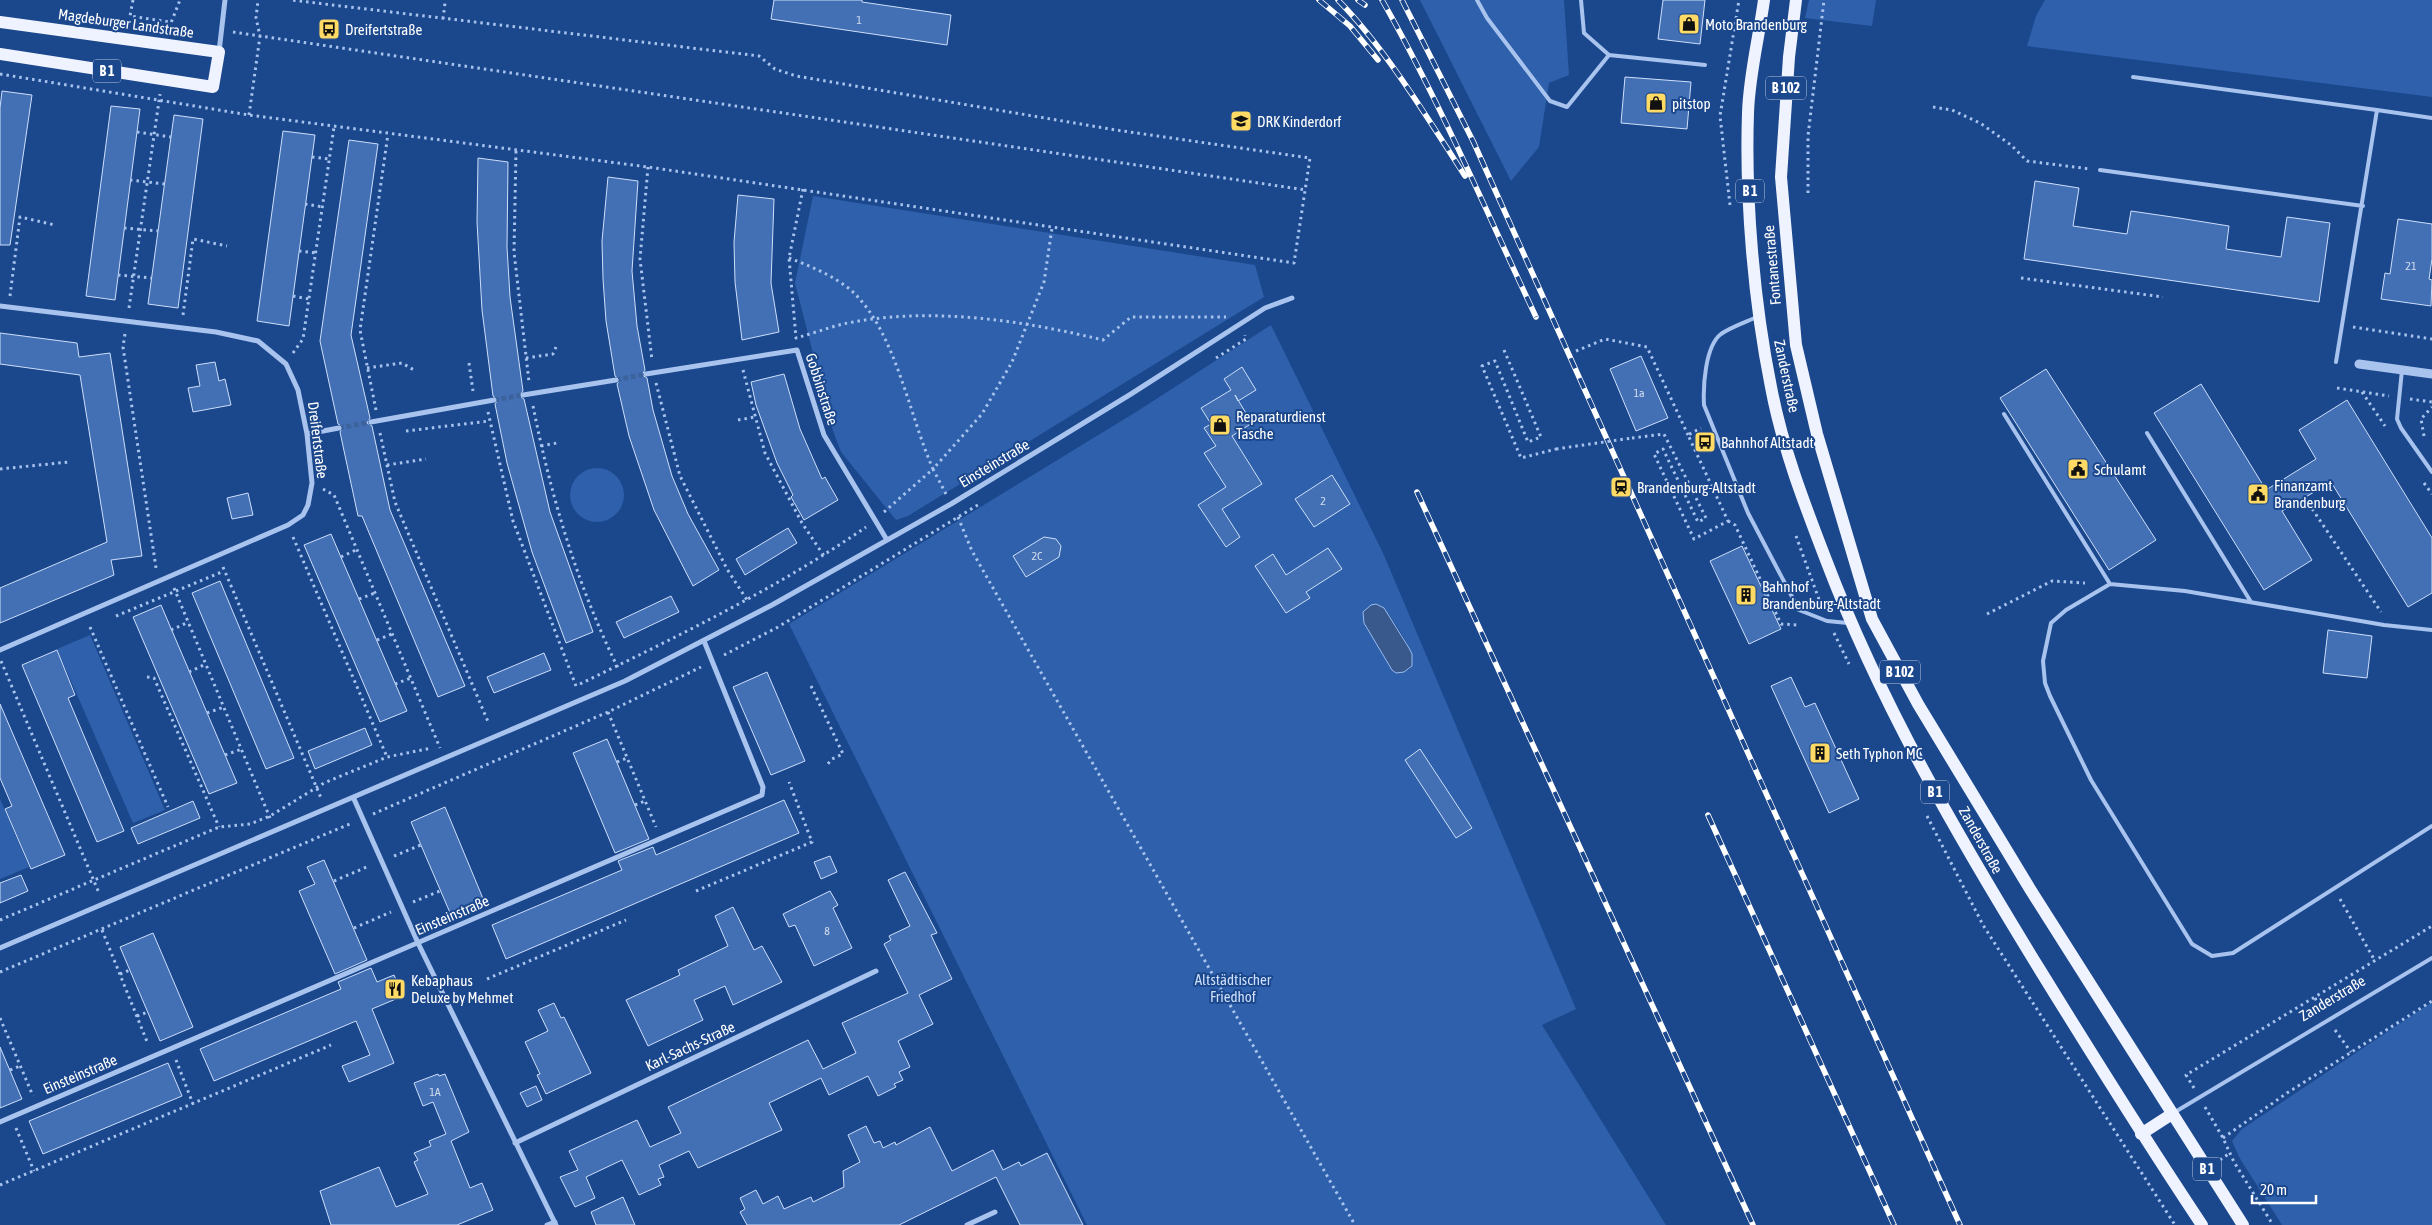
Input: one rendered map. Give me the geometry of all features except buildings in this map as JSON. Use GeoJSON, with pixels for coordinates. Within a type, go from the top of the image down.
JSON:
{"type":"FeatureCollection","features":[{"type":"Feature","properties":{"kind":"main road","name":"Fontanestraße"},"geometry":{"type":"LineString","coordinates":[[1759,316],[1750,217],[1748,111],[1764,0]]}},
{"type":"Feature","properties":{"kind":"main road","name":"Fontanestraße"},"geometry":{"type":"LineString","coordinates":[[1796,0],[1788,66],[1781,177],[1796,345],[1817,434]]}},
{"type":"Feature","properties":{"kind":"main road","name":"Magdeburger Landstraße"},"geometry":{"type":"LineString","coordinates":[[0,22],[219,52]]}},
{"type":"Feature","properties":{"kind":"main road","name":"B 1"},"geometry":{"type":"LineString","coordinates":[[0,54],[213,87],[219,52]]}},
{"type":"Feature","properties":{"kind":"main road","name":"Zanderstraße"},"geometry":{"type":"LineString","coordinates":[[1759,316],[1771,390],[1797,485],[1850,624],[1897,723],[1982,876],[2141,1134],[2202,1225]]}},
{"type":"Feature","properties":{"kind":"main road","name":"Zanderstraße"},"geometry":{"type":"LineString","coordinates":[[1817,434],[1872,619],[1918,704],[2030,889],[2243,1225]]}},
{"type":"Feature","properties":{"kind":"main road","name":"Zanderstraße"},"geometry":{"type":"LineString","coordinates":[[2141,1134],[2172,1114]]}},
{"type":"Feature","properties":{"kind":"street"},"geometry":{"type":"LineString","coordinates":[[219,52],[225,0]]}},
{"type":"Feature","properties":{"kind":"street","name":"Einsteinstraße"},"geometry":{"type":"LineString","coordinates":[[0,948],[354,799],[444,758],[624,681],[704,641],[772,605],[951,504],[1131,394],[1266,308],[1292,298]]}},
{"type":"Feature","properties":{"kind":"street","name":"Dreifertstraße"},"geometry":{"type":"LineString","coordinates":[[0,306],[240,336],[258,341],[286,364],[298,390],[307,434],[312,483],[308,505],[303,515],[288,525],[0,650]]}},
{"type":"Feature","properties":{"kind":"street","name":"Gobbinstraße"},"geometry":{"type":"LineString","coordinates":[[646,374],[797,350],[824,435],[887,540]]}},
{"type":"Feature","properties":{"kind":"street"},"geometry":{"type":"LineString","coordinates":[[2359,364],[2432,374]]}},
{"type":"Feature","properties":{"kind":"street"},"geometry":{"type":"LineString","coordinates":[[523,395],[616,380]]}},
{"type":"Feature","properties":{"kind":"street"},"geometry":{"type":"LineString","coordinates":[[371,422],[494,400]]}},
{"type":"Feature","properties":{"kind":"street"},"geometry":{"type":"LineString","coordinates":[[307,434],[339,428]]}},
{"type":"Feature","properties":{"kind":"street","name":"Einsteinstraße"},"geometry":{"type":"LineString","coordinates":[[0,1122],[762,795],[763,787],[704,641]]}},
{"type":"Feature","properties":{"kind":"street"},"geometry":{"type":"LineString","coordinates":[[354,799],[418,943],[556,1223],[547,1225]]}},
{"type":"Feature","properties":{"kind":"street","name":"Karl-Sachs-Straße"},"geometry":{"type":"LineString","coordinates":[[515,1143],[876,972]]}},
{"type":"Feature","properties":{"kind":"street"},"geometry":{"type":"LineString","coordinates":[[967,1225],[995,1212]]}},
{"type":"Feature","properties":{"kind":"lane"},"geometry":{"type":"LineString","coordinates":[[1478,0],[1487,18],[1550,102],[1567,107],[1609,55]]}},
{"type":"Feature","properties":{"kind":"lane"},"geometry":{"type":"LineString","coordinates":[[1581,0],[1584,33],[1609,55],[1704,65]]}},
{"type":"Feature","properties":{"kind":"lane"},"geometry":{"type":"LineString","coordinates":[[2133,78],[2432,118]]}},
{"type":"Feature","properties":{"kind":"lane"},"geometry":{"type":"LineString","coordinates":[[2336,362],[2378,110]]}},
{"type":"Feature","properties":{"kind":"lane"},"geometry":{"type":"LineString","coordinates":[[2100,170],[2363,206]]}},
{"type":"Feature","properties":{"kind":"lane"},"geometry":{"type":"LineString","coordinates":[[1759,316],[1721,334],[1712,344],[1703,388],[1704,405],[1748,513],[1799,610],[1827,620],[1850,624]]}},
{"type":"Feature","properties":{"kind":"lane"},"geometry":{"type":"LineString","coordinates":[[2402,370],[2397,419],[2401,428],[2432,472]]}},
{"type":"Feature","properties":{"kind":"lane"},"geometry":{"type":"LineString","coordinates":[[2004,414],[2110,584]]}},
{"type":"Feature","properties":{"kind":"lane"},"geometry":{"type":"LineString","coordinates":[[2147,433],[2251,602]]}},
{"type":"Feature","properties":{"kind":"lane"},"geometry":{"type":"LineString","coordinates":[[2432,630],[2384,625],[2185,591],[2110,584],[2066,610],[2051,623],[2043,661],[2045,683],[2091,780],[2192,944],[2212,956],[2233,954],[2432,826]]}},
{"type":"Feature","properties":{"kind":"lane","name":"Zanderstraße"},"geometry":{"type":"LineString","coordinates":[[2172,1114],[2432,958]]}},
{"type":"Feature","properties":{"kind":"path"},"geometry":{"type":"LineString","coordinates":[[133,0],[130,16],[170,22]]}},
{"type":"Feature","properties":{"kind":"path"},"geometry":{"type":"LineString","coordinates":[[249,115],[260,36],[256,18],[258,0]]}},
{"type":"Feature","properties":{"kind":"path"},"geometry":{"type":"LineString","coordinates":[[0,74],[159,102],[516,151],[648,166],[1294,263],[1310,158],[1116,130],[796,76],[775,69],[759,56],[291,0]]}},
{"type":"Feature","properties":{"kind":"path"},"geometry":{"type":"LineString","coordinates":[[1730,207],[1720,116],[1739,0]]}},
{"type":"Feature","properties":{"kind":"path"},"geometry":{"type":"LineString","coordinates":[[1808,193],[1808,136],[1824,0]]}},
{"type":"Feature","properties":{"kind":"path"},"geometry":{"type":"LineString","coordinates":[[443,19],[445,2]]}},
{"type":"Feature","properties":{"kind":"path"},"geometry":{"type":"LineString","coordinates":[[222,30],[1306,190]]}},
{"type":"Feature","properties":{"kind":"path"},"geometry":{"type":"LineString","coordinates":[[159,102],[124,347],[155,564],[161,580]]}},
{"type":"Feature","properties":{"kind":"path"},"geometry":{"type":"LineString","coordinates":[[1933,107],[1952,110],[1980,123],[2011,144],[2028,161],[2100,170]]}},
{"type":"Feature","properties":{"kind":"path"},"geometry":{"type":"LineString","coordinates":[[286,364],[303,338],[334,127]]}},
{"type":"Feature","properties":{"kind":"path"},"geometry":{"type":"LineString","coordinates":[[137,132],[171,136]]}},
{"type":"Feature","properties":{"kind":"path"},"geometry":{"type":"LineString","coordinates":[[388,134],[360,330],[395,502],[488,724]]}},
{"type":"Feature","properties":{"kind":"path"},"geometry":{"type":"LineString","coordinates":[[516,151],[514,252],[530,394],[541,446],[556,508],[597,623],[634,700]]}},
{"type":"Feature","properties":{"kind":"path"},"geometry":{"type":"LineString","coordinates":[[312,157],[329,159]]}},
{"type":"Feature","properties":{"kind":"path"},"geometry":{"type":"LineString","coordinates":[[648,166],[640,259],[654,373],[680,476],[727,569],[747,600]]}},
{"type":"Feature","properties":{"kind":"path"},"geometry":{"type":"LineString","coordinates":[[130,180],[164,184]]}},
{"type":"Feature","properties":{"kind":"path"},"geometry":{"type":"LineString","coordinates":[[803,189],[789,258],[796,338],[843,324],[906,317],[958,318],[1028,324],[1059,329],[1103,340],[1130,317],[1215,315]]}},
{"type":"Feature","properties":{"kind":"path"},"geometry":{"type":"LineString","coordinates":[[305,204],[322,206]]}},
{"type":"Feature","properties":{"kind":"path"},"geometry":{"type":"LineString","coordinates":[[9,307],[20,217],[55,225]]}},
{"type":"Feature","properties":{"kind":"path"},"geometry":{"type":"LineString","coordinates":[[124,228],[158,231]]}},
{"type":"Feature","properties":{"kind":"path"},"geometry":{"type":"LineString","coordinates":[[568,689],[747,600],[824,556],[875,521],[933,469],[982,414],[1012,362],[1044,282],[1052,228]]}},
{"type":"Feature","properties":{"kind":"path"},"geometry":{"type":"LineString","coordinates":[[181,328],[193,239],[227,246]]}},
{"type":"Feature","properties":{"kind":"path"},"geometry":{"type":"LineString","coordinates":[[299,251],[316,253]]}},
{"type":"Feature","properties":{"kind":"path"},"geometry":{"type":"LineString","coordinates":[[789,258],[815,268],[852,291],[876,320],[903,384],[918,436],[972,551],[1355,1225]]}},
{"type":"Feature","properties":{"kind":"path"},"geometry":{"type":"LineString","coordinates":[[118,275],[151,278]]}},
{"type":"Feature","properties":{"kind":"path"},"geometry":{"type":"LineString","coordinates":[[2021,278],[2163,297]]}},
{"type":"Feature","properties":{"kind":"path"},"geometry":{"type":"LineString","coordinates":[[293,296],[309,298]]}},
{"type":"Feature","properties":{"kind":"path"},"geometry":{"type":"LineString","coordinates":[[2341,326],[2432,339]]}},
{"type":"Feature","properties":{"kind":"path"},"geometry":{"type":"LineString","coordinates":[[1576,351],[1605,339],[1647,347],[1728,521],[1735,525],[1782,624]]}},
{"type":"Feature","properties":{"kind":"path"},"geometry":{"type":"LineString","coordinates":[[526,358],[553,354],[556,347]]}},
{"type":"Feature","properties":{"kind":"path"},"geometry":{"type":"LineString","coordinates":[[1504,350],[1541,436],[1528,442],[1495,361],[1482,366],[1521,458],[1556,450],[1664,434],[1706,518],[1698,522],[1663,449],[1654,454],[1694,539],[1728,521]]}},
{"type":"Feature","properties":{"kind":"path"},"geometry":{"type":"LineString","coordinates":[[741,359],[765,453],[802,523],[824,556]]}},
{"type":"Feature","properties":{"kind":"path"},"geometry":{"type":"LineString","coordinates":[[368,368],[402,363],[414,370]]}},
{"type":"Feature","properties":{"kind":"path"},"geometry":{"type":"LineString","coordinates":[[469,363],[476,404]]}},
{"type":"Feature","properties":{"kind":"path"},"geometry":{"type":"LineString","coordinates":[[485,402],[513,521],[576,686]]}},
{"type":"Feature","properties":{"kind":"path"},"geometry":{"type":"LineString","coordinates":[[2428,442],[2423,436],[2421,419],[2432,407]]}},
{"type":"Feature","properties":{"kind":"path"},"geometry":{"type":"LineString","coordinates":[[738,420],[755,417]]}},
{"type":"Feature","properties":{"kind":"path"},"geometry":{"type":"LineString","coordinates":[[397,432],[489,421]]}},
{"type":"Feature","properties":{"kind":"path"},"geometry":{"type":"LineString","coordinates":[[1688,435],[1712,423]]}},
{"type":"Feature","properties":{"kind":"path"},"geometry":{"type":"LineString","coordinates":[[381,434],[389,433]]}},
{"type":"Feature","properties":{"kind":"path"},"geometry":{"type":"LineString","coordinates":[[541,446],[557,443]]}},
{"type":"Feature","properties":{"kind":"path"},"geometry":{"type":"LineString","coordinates":[[387,464],[426,459]]}},
{"type":"Feature","properties":{"kind":"path"},"geometry":{"type":"LineString","coordinates":[[0,470],[69,462]]}},
{"type":"Feature","properties":{"kind":"path"},"geometry":{"type":"LineString","coordinates":[[312,483],[334,494],[444,758]]}},
{"type":"Feature","properties":{"kind":"path"},"geometry":{"type":"LineString","coordinates":[[2306,498],[2380,612]]}},
{"type":"Feature","properties":{"kind":"path"},"geometry":{"type":"LineString","coordinates":[[288,525],[388,756]]}},
{"type":"Feature","properties":{"kind":"path"},"geometry":{"type":"LineString","coordinates":[[341,557],[356,550]]}},
{"type":"Feature","properties":{"kind":"path"},"geometry":{"type":"LineString","coordinates":[[218,556],[326,810]]}},
{"type":"Feature","properties":{"kind":"path"},"geometry":{"type":"LineString","coordinates":[[169,576],[262,797]]}},
{"type":"Feature","properties":{"kind":"path"},"geometry":{"type":"LineString","coordinates":[[1987,614],[2052,581],[2110,584]]}},
{"type":"Feature","properties":{"kind":"path"},"geometry":{"type":"LineString","coordinates":[[359,599],[375,593]]}},
{"type":"Feature","properties":{"kind":"path"},"geometry":{"type":"LineString","coordinates":[[172,630],[189,622]]}},
{"type":"Feature","properties":{"kind":"path"},"geometry":{"type":"LineString","coordinates":[[90,627],[168,808]]}},
{"type":"Feature","properties":{"kind":"path"},"geometry":{"type":"LineString","coordinates":[[377,640],[392,634]]}},
{"type":"Feature","properties":{"kind":"path"},"geometry":{"type":"LineString","coordinates":[[0,659],[104,904]]}},
{"type":"Feature","properties":{"kind":"path"},"geometry":{"type":"LineString","coordinates":[[189,672],[206,664]]}},
{"type":"Feature","properties":{"kind":"path"},"geometry":{"type":"LineString","coordinates":[[147,677],[154,678],[219,827]]}},
{"type":"Feature","properties":{"kind":"path"},"geometry":{"type":"LineString","coordinates":[[395,684],[410,678]]}},
{"type":"Feature","properties":{"kind":"path"},"geometry":{"type":"LineString","coordinates":[[811,686],[843,754],[832,759],[826,766]]}},
{"type":"Feature","properties":{"kind":"path"},"geometry":{"type":"LineString","coordinates":[[207,713],[224,707]]}},
{"type":"Feature","properties":{"kind":"path"},"geometry":{"type":"LineString","coordinates":[[608,712],[660,838]]}},
{"type":"Feature","properties":{"kind":"path"},"geometry":{"type":"LineString","coordinates":[[480,728],[497,720]]}},
{"type":"Feature","properties":{"kind":"path"},"geometry":{"type":"LineString","coordinates":[[0,920],[219,827],[250,824],[270,816],[316,787],[388,756],[439,746],[447,742]]}},
{"type":"Feature","properties":{"kind":"path"},"geometry":{"type":"LineString","coordinates":[[225,755],[242,748]]}},
{"type":"Feature","properties":{"kind":"path"},"geometry":{"type":"LineString","coordinates":[[617,762],[627,758]]}},
{"type":"Feature","properties":{"kind":"path"},"geometry":{"type":"LineString","coordinates":[[696,892],[812,842],[789,782]]}},
{"type":"Feature","properties":{"kind":"path"},"geometry":{"type":"LineString","coordinates":[[635,805],[645,801]]}},
{"type":"Feature","properties":{"kind":"path"},"geometry":{"type":"LineString","coordinates":[[334,881],[421,845]]}},
{"type":"Feature","properties":{"kind":"path"},"geometry":{"type":"LineString","coordinates":[[2334,888],[2375,961]]}},
{"type":"Feature","properties":{"kind":"path"},"geometry":{"type":"LineString","coordinates":[[354,928],[440,890]]}},
{"type":"Feature","properties":{"kind":"path"},"geometry":{"type":"LineString","coordinates":[[487,979],[626,920]]}},
{"type":"Feature","properties":{"kind":"path"},"geometry":{"type":"LineString","coordinates":[[2186,1076],[2432,926]]}},
{"type":"Feature","properties":{"kind":"path"},"geometry":{"type":"LineString","coordinates":[[102,930],[153,1057]]}},
{"type":"Feature","properties":{"kind":"path"},"geometry":{"type":"LineString","coordinates":[[120,974],[130,970]]}},
{"type":"Feature","properties":{"kind":"path"},"geometry":{"type":"LineString","coordinates":[[2223,1138],[2287,1093],[2432,1001]]}},
{"type":"Feature","properties":{"kind":"path"},"geometry":{"type":"LineString","coordinates":[[137,1016],[148,1012]]}},
{"type":"Feature","properties":{"kind":"path"},"geometry":{"type":"LineString","coordinates":[[0,1019],[38,1106]]}},
{"type":"Feature","properties":{"kind":"path"},"geometry":{"type":"LineString","coordinates":[[0,1186],[331,1045]]}},
{"type":"Feature","properties":{"kind":"path"},"geometry":{"type":"LineString","coordinates":[[171,1049],[193,1104]]}},
{"type":"Feature","properties":{"kind":"path"},"geometry":{"type":"LineString","coordinates":[[10,1070],[20,1066]]}},
{"type":"Feature","properties":{"kind":"path"},"geometry":{"type":"LineString","coordinates":[[2200,1096],[2234,1162],[2274,1225]]}},
{"type":"Feature","properties":{"kind":"path"},"geometry":{"type":"LineString","coordinates":[[11,1117],[34,1171]]}},
{"type":"Feature","properties":{"kind":"green space"},"geometry":{"type":"Polygon","coordinates":[[[1420,0],[1564,0],[1569,75],[1549,83],[1539,147],[1511,181],[1420,0]]]}},
{"type":"Feature","properties":{"kind":"green space"},"geometry":{"type":"Polygon","coordinates":[[[1809,0],[1876,0],[1872,26],[1805,18],[1809,0]]]}},
{"type":"Feature","properties":{"kind":"green space"},"geometry":{"type":"Polygon","coordinates":[[[2045,0],[2432,0],[2432,97],[2027,46],[2036,16],[2045,0]]]}},
{"type":"Feature","properties":{"kind":"green space"},"geometry":{"type":"Polygon","coordinates":[[[813,196],[1255,265],[1264,297],[908,516],[896,520],[841,452],[833,431],[795,283],[813,196]]]}},
{"type":"Feature","properties":{"kind":"green space","name":"Altstädtischer Friedhof"},"geometry":{"type":"Polygon","coordinates":[[[1271,325],[1383,553],[1576,1009],[1542,1025],[1666,1225],[1087,1225],[789,624],[1136,412],[1271,325]],[[1384,608],[1363,620],[1364,623],[1392,670],[1409,670],[1412,664],[1409,647],[1384,608]]]}},
{"type":"Feature","properties":{"kind":"green space"},"geometry":{"type":"Polygon","coordinates":[[[592,468],[602,468],[612,472],[620,480],[624,495],[620,510],[612,518],[602,522],[592,522],[582,518],[574,510],[570,500],[570,490],[574,480],[582,472],[592,468]]]}},
{"type":"Feature","properties":{"kind":"green space"},"geometry":{"type":"Polygon","coordinates":[[[90,635],[165,810],[133,823],[57,649],[90,635]]]}},
{"type":"Feature","properties":{"kind":"green space"},"geometry":{"type":"Polygon","coordinates":[[[0,799],[29,867],[0,879],[0,799]]]}},
{"type":"Feature","properties":{"kind":"green space"},"geometry":{"type":"Polygon","coordinates":[[[2432,1002],[2432,1225],[2282,1225],[2239,1157],[2232,1141],[2242,1129],[2432,1002]]]}},
{"type":"Feature","properties":{"kind":"shaded area"},"geometry":{"type":"Polygon","coordinates":[[[1376,604],[1384,608],[1412,654],[1412,666],[1404,672],[1396,673],[1392,670],[1364,623],[1363,612],[1371,605],[1376,604]]]}},
{"type":"Feature","properties":{"kind":"tunnel"},"geometry":{"type":"LineString","coordinates":[[616,380],[646,374]]}},
{"type":"Feature","properties":{"kind":"tunnel"},"geometry":{"type":"LineString","coordinates":[[494,400],[523,395]]}},
{"type":"Feature","properties":{"kind":"tunnel"},"geometry":{"type":"LineString","coordinates":[[339,428],[371,422]]}},
{"type":"Feature","properties":{"kind":"railway"},"geometry":{"type":"LineString","coordinates":[[1319,0],[1350,26],[1378,60]]}},
{"type":"Feature","properties":{"kind":"railway"},"geometry":{"type":"LineString","coordinates":[[1338,0],[1356,19],[1390,62],[1465,176]]}},
{"type":"Feature","properties":{"kind":"railway"},"geometry":{"type":"LineString","coordinates":[[1358,0],[1365,5]]}},
{"type":"Feature","properties":{"kind":"railway"},"geometry":{"type":"LineString","coordinates":[[1382,0],[1443,117],[1536,317]]}},
{"type":"Feature","properties":{"kind":"railway"},"geometry":{"type":"LineString","coordinates":[[1402,0],[1473,141],[1960,1225]]}},
{"type":"Feature","properties":{"kind":"railway"},"geometry":{"type":"LineString","coordinates":[[1417,492],[1753,1225]]}},
{"type":"Feature","properties":{"kind":"railway"},"geometry":{"type":"LineString","coordinates":[[1708,815],[1894,1225]]}},
{"type":"Feature","properties":{"kind":"place","name":"Moto Brandenburg"},"geometry":{"type":"Point","coordinates":[1689,24]}},
{"type":"Feature","properties":{"kind":"place","name":"Dreifertstraße"},"geometry":{"type":"Point","coordinates":[329,29]}},
{"type":"Feature","properties":{"kind":"place","name":"pitstop"},"geometry":{"type":"Point","coordinates":[1656,103]}},
{"type":"Feature","properties":{"kind":"place","name":"DRK Kinderdorf"},"geometry":{"type":"Point","coordinates":[1241,121]}},
{"type":"Feature","properties":{"kind":"place","name":"Reparaturdienst Tasche"},"geometry":{"type":"Point","coordinates":[1220,425]}},
{"type":"Feature","properties":{"kind":"place","name":"Bahnhof Altstadt"},"geometry":{"type":"Point","coordinates":[1705,442]}},
{"type":"Feature","properties":{"kind":"place","name":"Schulamt"},"geometry":{"type":"Point","coordinates":[2078,469]}},
{"type":"Feature","properties":{"kind":"place","name":"Brandenburg-Altstadt"},"geometry":{"type":"Point","coordinates":[1621,487]}},
{"type":"Feature","properties":{"kind":"place","name":"Finanzamt Brandenburg"},"geometry":{"type":"Point","coordinates":[2258,494]}},
{"type":"Feature","properties":{"kind":"place","name":"Bahnhof Brandenburg-Altstadt"},"geometry":{"type":"Point","coordinates":[1746,595]}},
{"type":"Feature","properties":{"kind":"place","name":"Seth Typhon MC"},"geometry":{"type":"Point","coordinates":[1820,753]}},
{"type":"Feature","properties":{"kind":"place","name":"Kebaphaus Deluxe by Mehmet"},"geometry":{"type":"Point","coordinates":[395,989]}}]}
